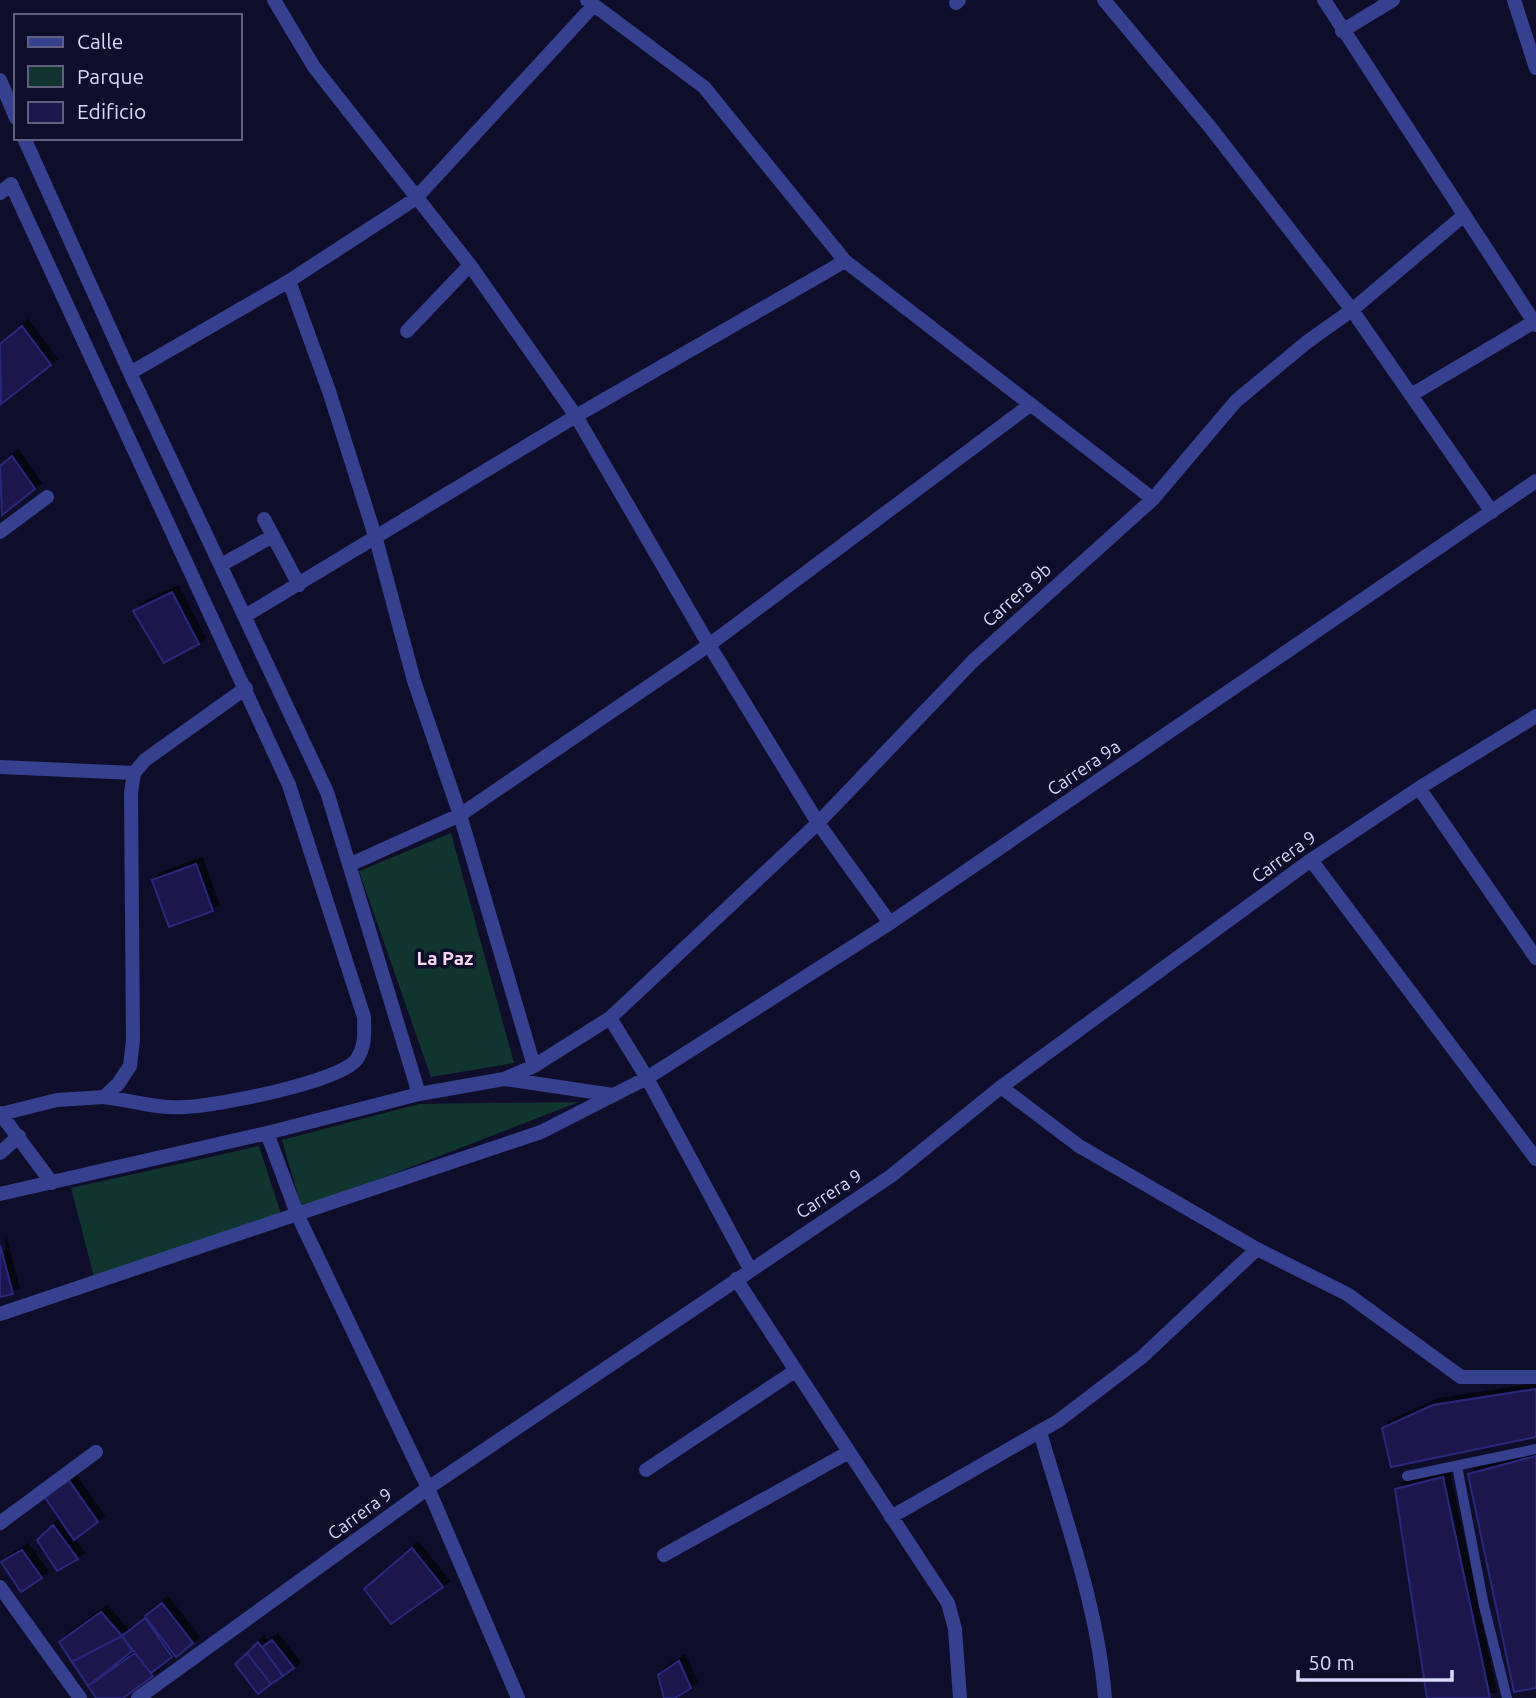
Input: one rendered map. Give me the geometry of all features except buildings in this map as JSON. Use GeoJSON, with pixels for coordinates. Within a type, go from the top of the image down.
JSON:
{"type":"FeatureCollection","features":[{"type":"Feature","properties":{"kind":"street"},"geometry":{"type":"LineString","coordinates":[[274,0],[314,67],[470,265],[576,416],[709,645],[818,823],[890,923]]}},
{"type":"Feature","properties":{"kind":"street"},"geometry":{"type":"LineString","coordinates":[[1104,0],[1210,127],[1352,310],[1492,512]]}},
{"type":"Feature","properties":{"kind":"street"},"geometry":{"type":"LineString","coordinates":[[1324,0],[1535,324],[1411,395]]}},
{"type":"Feature","properties":{"kind":"street"},"geometry":{"type":"LineString","coordinates":[[1342,31],[1392,0]]}},
{"type":"Feature","properties":{"kind":"street"},"geometry":{"type":"LineString","coordinates":[[1514,0],[1536,68]]}},
{"type":"Feature","properties":{"kind":"street"},"geometry":{"type":"LineString","coordinates":[[130,373],[289,281],[415,198],[590,3],[704,87],[845,261],[1153,499]]}},
{"type":"Feature","properties":{"kind":"street"},"geometry":{"type":"LineString","coordinates":[[0,80],[14,113]]}},
{"type":"Feature","properties":{"kind":"street"},"geometry":{"type":"LineString","coordinates":[[25,140],[130,373],[327,792],[419,1094]]}},
{"type":"Feature","properties":{"kind":"street"},"geometry":{"type":"LineString","coordinates":[[0,193],[11,184],[289,785],[364,1017],[365,1045],[356,1061],[334,1076],[227,1101],[182,1108],[104,1097],[57,1100],[0,1113],[52,1183]]}},
{"type":"Feature","properties":{"kind":"street","name":"Carrera 9b"},"geometry":{"type":"LineString","coordinates":[[504,1079],[534,1066],[610,1018],[818,823],[973,661],[1153,499],[1236,401],[1307,342],[1352,310],[1463,216]]}},
{"type":"Feature","properties":{"kind":"street"},"geometry":{"type":"LineString","coordinates":[[245,617],[576,416],[845,261]]}},
{"type":"Feature","properties":{"kind":"street"},"geometry":{"type":"LineString","coordinates":[[407,331],[470,265]]}},
{"type":"Feature","properties":{"kind":"street"},"geometry":{"type":"LineString","coordinates":[[289,281],[329,391],[376,539],[414,681],[460,815],[534,1066]]}},
{"type":"Feature","properties":{"kind":"street"},"geometry":{"type":"LineString","coordinates":[[351,864],[460,815],[709,645],[1030,405]]}},
{"type":"Feature","properties":{"kind":"street","name":"Carrera 9a"},"geometry":{"type":"LineString","coordinates":[[0,1314],[298,1216],[541,1132],[614,1096],[647,1078],[890,923],[1536,481]]}},
{"type":"Feature","properties":{"kind":"street"},"geometry":{"type":"LineString","coordinates":[[0,532],[47,498]]}},
{"type":"Feature","properties":{"kind":"street"},"geometry":{"type":"LineString","coordinates":[[264,519],[299,584]]}},
{"type":"Feature","properties":{"kind":"street"},"geometry":{"type":"LineString","coordinates":[[221,565],[272,536]]}},
{"type":"Feature","properties":{"kind":"street"},"geometry":{"type":"LineString","coordinates":[[104,1097],[118,1084],[130,1066],[133,1040],[131,793],[134,773],[145,760],[246,688]]}},
{"type":"Feature","properties":{"kind":"street","name":"Carrera 9"},"geometry":{"type":"LineString","coordinates":[[138,1698],[428,1488],[750,1269],[891,1177],[1001,1087],[1311,860],[1419,788],[1536,716]]}},
{"type":"Feature","properties":{"kind":"street"},"geometry":{"type":"LineString","coordinates":[[0,767],[134,773]]}},
{"type":"Feature","properties":{"kind":"street"},"geometry":{"type":"LineString","coordinates":[[1419,788],[1536,958]]}},
{"type":"Feature","properties":{"kind":"street"},"geometry":{"type":"LineString","coordinates":[[1311,860],[1536,1159]]}},
{"type":"Feature","properties":{"kind":"street"},"geometry":{"type":"LineString","coordinates":[[610,1018],[647,1078],[750,1269]]}},
{"type":"Feature","properties":{"kind":"street"},"geometry":{"type":"LineString","coordinates":[[0,1194],[267,1133],[419,1094],[504,1079],[614,1096]]}},
{"type":"Feature","properties":{"kind":"street"},"geometry":{"type":"LineString","coordinates":[[1001,1087],[1079,1146],[1256,1250],[1347,1294],[1461,1377],[1536,1377]]}},
{"type":"Feature","properties":{"kind":"street"},"geometry":{"type":"LineString","coordinates":[[267,1133],[298,1216],[428,1488],[518,1698]]}},
{"type":"Feature","properties":{"kind":"street"},"geometry":{"type":"LineString","coordinates":[[0,1153],[19,1136]]}},
{"type":"Feature","properties":{"kind":"street"},"geometry":{"type":"LineString","coordinates":[[891,1517],[1040,1432],[1142,1357],[1256,1250]]}},
{"type":"Feature","properties":{"kind":"street"},"geometry":{"type":"LineString","coordinates":[[736,1279],[948,1603],[955,1629],[960,1698]]}},
{"type":"Feature","properties":{"kind":"street"},"geometry":{"type":"LineString","coordinates":[[646,1470],[795,1370]]}},
{"type":"Feature","properties":{"kind":"street"},"geometry":{"type":"LineString","coordinates":[[1040,1432],[1092,1614],[1101,1653],[1105,1698]]}},
{"type":"Feature","properties":{"kind":"street"},"geometry":{"type":"LineString","coordinates":[[0,1523],[96,1451]]}},
{"type":"Feature","properties":{"kind":"street"},"geometry":{"type":"LineString","coordinates":[[664,1555],[849,1452]]}},
{"type":"Feature","properties":{"kind":"street"},"geometry":{"type":"LineString","coordinates":[[0,1587],[80,1698]]}},
{"type":"Feature","properties":{"kind":"lane"},"geometry":{"type":"LineString","coordinates":[[1407,1476],[1536,1449]]}},
{"type":"Feature","properties":{"kind":"lane"},"geometry":{"type":"LineString","coordinates":[[1457,1466],[1485,1606],[1507,1698]]}},
{"type":"Feature","properties":{"kind":"green space"},"geometry":{"type":"Polygon","coordinates":[[[451,833],[514,1063],[431,1077],[359,871],[451,833]]]}},
{"type":"Feature","properties":{"kind":"green space"},"geometry":{"type":"Polygon","coordinates":[[[579,1102],[302,1209],[282,1140],[419,1104],[579,1102]]]}},
{"type":"Feature","properties":{"kind":"green space"},"geometry":{"type":"Polygon","coordinates":[[[259,1146],[282,1217],[94,1277],[71,1188],[259,1146]]]}},
{"type":"Feature","properties":{"kind":"district","name":"La Paz"},"geometry":{"type":"Point","coordinates":[445,958]}}]}
